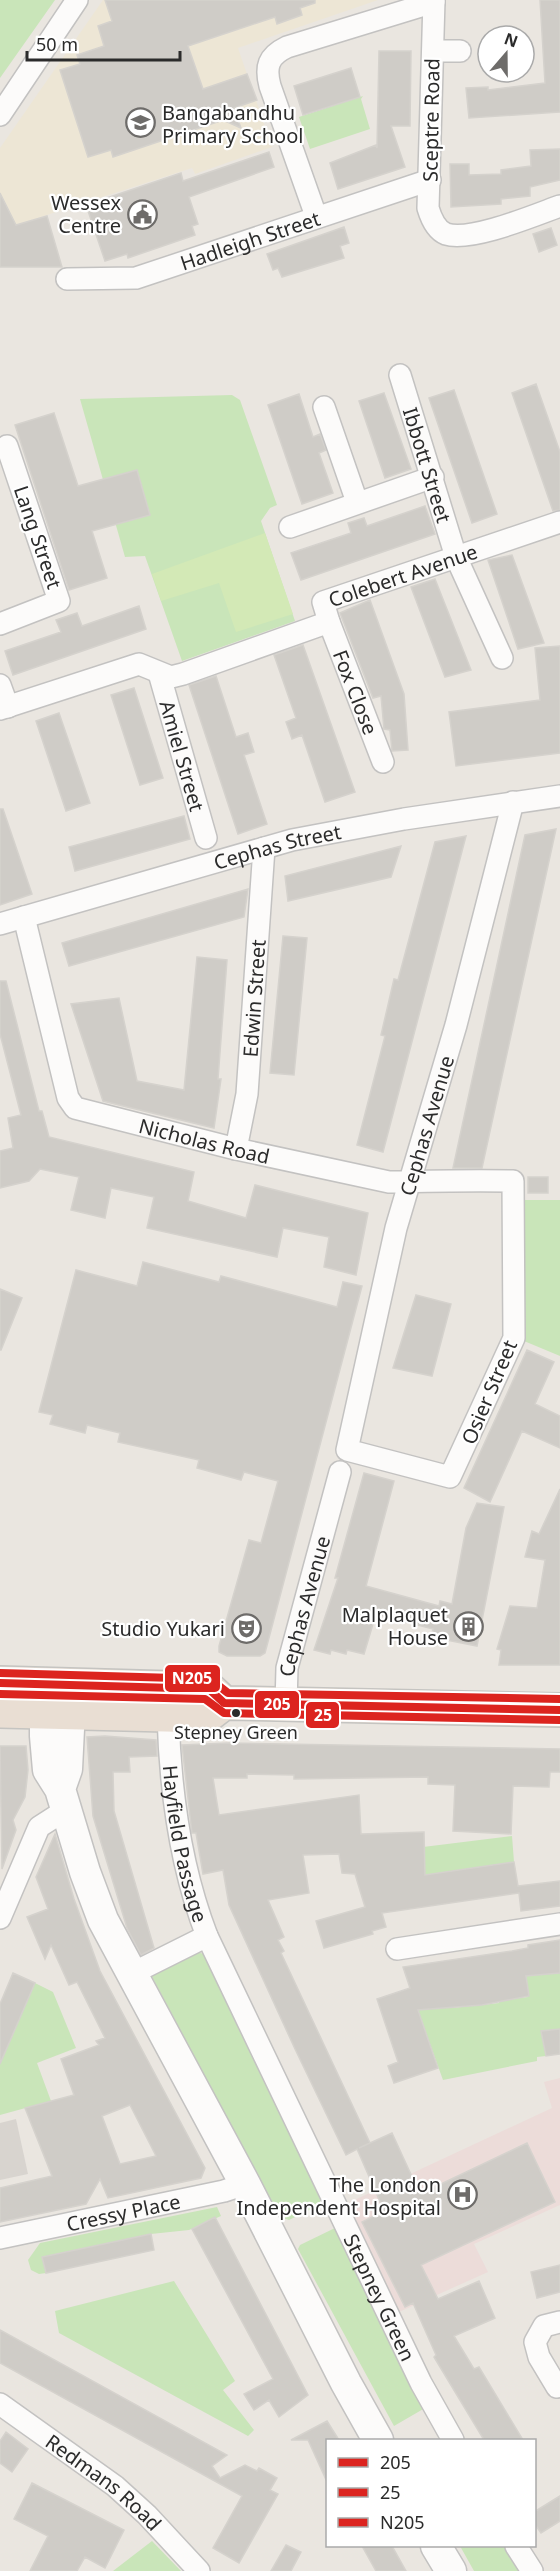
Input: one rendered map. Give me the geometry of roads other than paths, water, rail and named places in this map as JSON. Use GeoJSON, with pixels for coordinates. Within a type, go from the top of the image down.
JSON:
{"type":"FeatureCollection","features":[{"type":"Feature","properties":{"kind":"highway"},"geometry":{"type":"LineString","coordinates":[[0,1683],[58,1698],[168,1715],[207,1716],[224,1703],[560,1710]]}},
{"type":"Feature","properties":{"kind":"highway"},"geometry":{"type":"LineString","coordinates":[[0,1712],[58,1698],[208,1689],[224,1703]]}},
{"type":"Feature","properties":{"kind":"main road"},"geometry":{"type":"LineString","coordinates":[[58,1698],[67,1769],[63,1799],[85,1872],[103,1920],[245,2184],[346,2383],[377,2439]]}},
{"type":"Feature","properties":{"kind":"main road"},"geometry":{"type":"LineString","coordinates":[[437,2547],[451,2571]]}},
{"type":"Feature","properties":{"kind":"street"},"geometry":{"type":"LineString","coordinates":[[0,115],[77,0]]}},
{"type":"Feature","properties":{"kind":"street"},"geometry":{"type":"LineString","coordinates":[[316,216],[270,86],[267,73],[268,62],[274,53],[287,47],[434,1]]}},
{"type":"Feature","properties":{"kind":"street","name":"Sceptre Road"},"geometry":{"type":"LineString","coordinates":[[434,1],[428,208],[431,221],[446,234],[489,231],[560,206]]}},
{"type":"Feature","properties":{"kind":"street"},"geometry":{"type":"LineString","coordinates":[[433,51],[460,51]]}},
{"type":"Feature","properties":{"kind":"street","name":"Hadleigh Street"},"geometry":{"type":"LineString","coordinates":[[67,279],[136,278],[316,216],[430,180]]}},
{"type":"Feature","properties":{"kind":"street","name":"Ibbott Street"},"geometry":{"type":"LineString","coordinates":[[400,375],[456,557],[502,658]]}},
{"type":"Feature","properties":{"kind":"street"},"geometry":{"type":"LineString","coordinates":[[324,407],[357,502]]}},
{"type":"Feature","properties":{"kind":"street","name":"Lang Street"},"geometry":{"type":"LineString","coordinates":[[0,624],[59,601],[7,446]]}},
{"type":"Feature","properties":{"kind":"street"},"geometry":{"type":"LineString","coordinates":[[290,527],[433,477]]}},
{"type":"Feature","properties":{"kind":"street","name":"Colebert Avenue"},"geometry":{"type":"LineString","coordinates":[[4,708],[139,664],[171,677],[183,674],[329,622],[323,602],[560,522]]}},
{"type":"Feature","properties":{"kind":"street","name":"Fox Close"},"geometry":{"type":"LineString","coordinates":[[329,622],[383,762]]}},
{"type":"Feature","properties":{"kind":"street","name":"Amiel Street"},"geometry":{"type":"LineString","coordinates":[[159,674],[206,838]]}},
{"type":"Feature","properties":{"kind":"street"},"geometry":{"type":"LineString","coordinates":[[0,685],[4,708]]}},
{"type":"Feature","properties":{"kind":"street","name":"Cephas Street"},"geometry":{"type":"LineString","coordinates":[[0,924],[264,848],[404,819],[560,796]]}},
{"type":"Feature","properties":{"kind":"street","name":"Cephas Avenue"},"geometry":{"type":"LineString","coordinates":[[347,1450],[396,1228],[456,1025],[513,802]]}},
{"type":"Feature","properties":{"kind":"street","name":"Edwin Street"},"geometry":{"type":"LineString","coordinates":[[236,1149],[247,1094],[264,848]]}},
{"type":"Feature","properties":{"kind":"street","name":"Nicholas Road"},"geometry":{"type":"LineString","coordinates":[[24,918],[68,1098],[75,1108],[236,1149],[389,1182],[513,1181],[513,1197]]}},
{"type":"Feature","properties":{"kind":"street","name":"Osier Street"},"geometry":{"type":"LineString","coordinates":[[347,1450],[444,1478],[453,1473],[514,1338],[513,1197]]}},
{"type":"Feature","properties":{"kind":"street","name":"Cephas Avenue"},"geometry":{"type":"LineString","coordinates":[[286,1704],[287,1668],[340,1472]]}},
{"type":"Feature","properties":{"kind":"street","name":"Hayfield Passage"},"geometry":{"type":"LineString","coordinates":[[168,1715],[170,1763],[183,1850],[189,1882],[207,1936]]}},
{"type":"Feature","properties":{"kind":"street"},"geometry":{"type":"LineString","coordinates":[[0,1918],[39,1827],[63,1799]]}},
{"type":"Feature","properties":{"kind":"street"},"geometry":{"type":"LineString","coordinates":[[397,1949],[560,1924]]}},
{"type":"Feature","properties":{"kind":"street"},"geometry":{"type":"LineString","coordinates":[[131,1974],[207,1936]]}},
{"type":"Feature","properties":{"kind":"street","name":"Stepney Green"},"geometry":{"type":"LineString","coordinates":[[207,1936],[391,2321],[452,2439]]}},
{"type":"Feature","properties":{"kind":"street","name":"Cressy Place"},"geometry":{"type":"LineString","coordinates":[[0,2238],[224,2191],[245,2184]]}},
{"type":"Feature","properties":{"kind":"street"},"geometry":{"type":"LineString","coordinates":[[557,2387],[539,2357],[535,2342],[544,2326],[560,2322]]}},
{"type":"Feature","properties":{"kind":"street","name":"Redmans Road"},"geometry":{"type":"LineString","coordinates":[[0,2404],[115,2486],[153,2521],[199,2571]]}},
{"type":"Feature","properties":{"kind":"street"},"geometry":{"type":"LineString","coordinates":[[517,2547],[532,2571]]}},
{"type":"Feature","properties":{"kind":"place","name":"Bangabandhu Primary School"},"geometry":{"type":"Point","coordinates":[141,123]}},
{"type":"Feature","properties":{"kind":"place","name":"Wessex Centre"},"geometry":{"type":"Point","coordinates":[142,214]}},
{"type":"Feature","properties":{"kind":"place","name":"Malplaquet House"},"geometry":{"type":"Point","coordinates":[469,1626]}},
{"type":"Feature","properties":{"kind":"place","name":"Studio Yukari"},"geometry":{"type":"Point","coordinates":[246,1628]}},
{"type":"Feature","properties":{"kind":"place","name":"Stepney Green"},"geometry":{"type":"Point","coordinates":[236,1713]}},
{"type":"Feature","properties":{"kind":"place","name":"The London Independent Hospital"},"geometry":{"type":"Point","coordinates":[462,2195]}}]}
